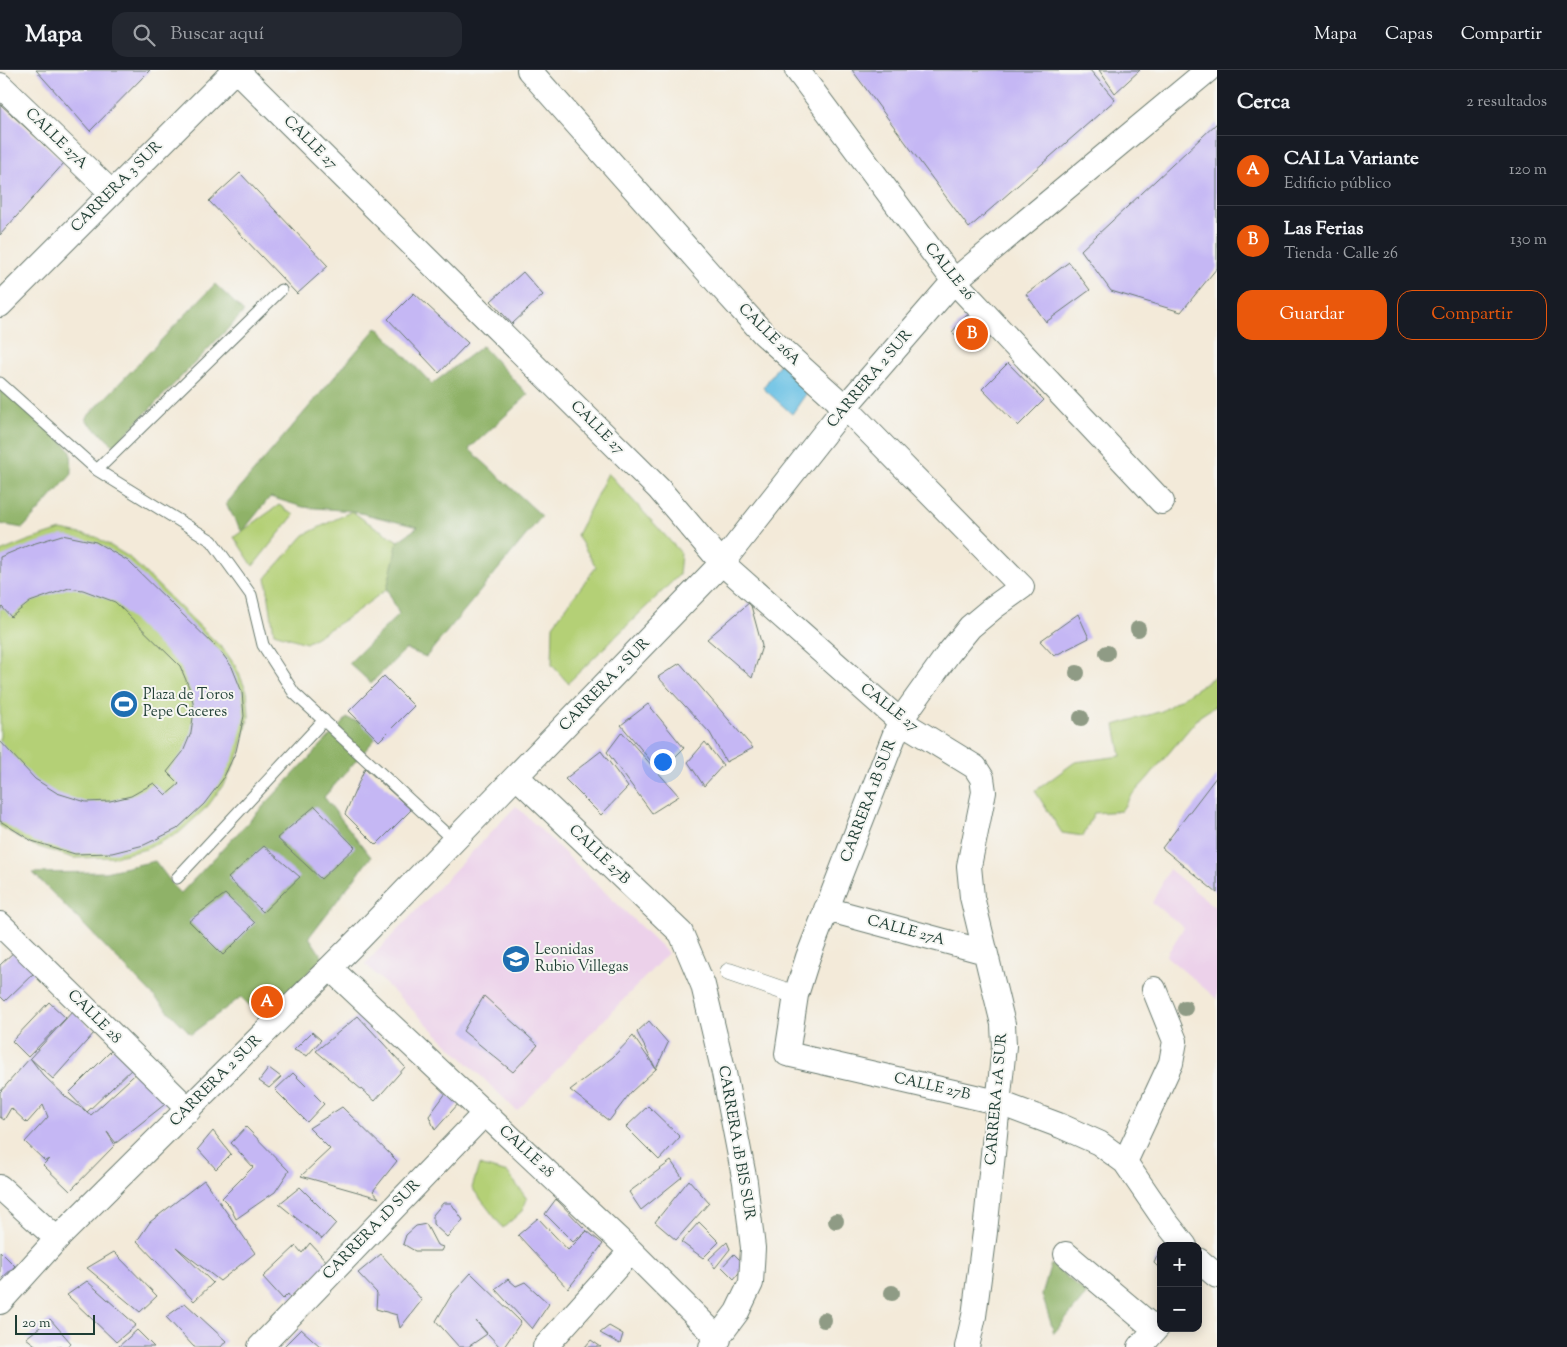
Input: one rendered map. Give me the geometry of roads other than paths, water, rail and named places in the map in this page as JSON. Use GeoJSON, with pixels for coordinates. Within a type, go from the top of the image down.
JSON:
{"type":"FeatureCollection","features":[{"type":"Feature","properties":{"kind":"street","name":"CARRERA 3 SUR"},"geometry":{"type":"LineString","coordinates":[[2,300],[235,70]]}},
{"type":"Feature","properties":{"kind":"street","name":"CALLE 27"},"geometry":{"type":"LineString","coordinates":[[235,70],[659,489],[722,563],[900,721],[975,767]]}},
{"type":"Feature","properties":{"kind":"street","name":"CALLE 26A"},"geometry":{"type":"LineString","coordinates":[[529,70],[763,333],[845,407],[1022,588]]}},
{"type":"Feature","properties":{"kind":"street","name":"CALLE 26"},"geometry":{"type":"LineString","coordinates":[[798,70],[954,281],[1162,502]]}},
{"type":"Feature","properties":{"kind":"street","name":"CARRERA 2 SUR"},"geometry":{"type":"LineString","coordinates":[[0,1302],[57,1239],[330,968],[517,777],[722,563],[845,407],[954,281],[1208,70]]}},
{"type":"Feature","properties":{"kind":"street","name":"CALLE 27A"},"geometry":{"type":"LineString","coordinates":[[0,85],[111,192]]}},
{"type":"Feature","properties":{"kind":"street","name":"CARRERA 1B SUR"},"geometry":{"type":"LineString","coordinates":[[787,1054],[796,994],[808,957],[900,721],[948,654],[970,627],[994,606],[1022,588]]}},
{"type":"Feature","properties":{"kind":"street","name":"CARRERA 1A SUR"},"geometry":{"type":"LineString","coordinates":[[968,1347],[985,1232],[1002,1071],[1003,1024],[969,879],[968,866],[984,792],[982,778],[975,767]]}},
{"type":"Feature","properties":{"kind":"street","name":"CALLE 27B"},"geometry":{"type":"LineString","coordinates":[[517,777],[681,933]]}},
{"type":"Feature","properties":{"kind":"street","name":"CALLE 27A"},"geometry":{"type":"LineString","coordinates":[[826,910],[985,952]]}},
{"type":"Feature","properties":{"kind":"street","name":"CALLE 28"},"geometry":{"type":"LineString","coordinates":[[0,924],[189,1110]]}},
{"type":"Feature","properties":{"kind":"street","name":"CARRERA 1B BIS SUR"},"geometry":{"type":"LineString","coordinates":[[681,933],[703,985],[724,1073],[745,1182],[753,1248],[751,1283],[738,1312],[715,1343]]}},
{"type":"Feature","properties":{"kind":"street","name":"CALLE 28"},"geometry":{"type":"LineString","coordinates":[[330,968],[631,1251],[715,1343]]}},
{"type":"Feature","properties":{"kind":"street"},"geometry":{"type":"LineString","coordinates":[[729,972],[796,994]]}},
{"type":"Feature","properties":{"kind":"street"},"geometry":{"type":"LineString","coordinates":[[1154,989],[1175,1041],[1171,1062],[1125,1162],[1182,1242]]}},
{"type":"Feature","properties":{"kind":"street","name":"CALLE 27B"},"geometry":{"type":"LineString","coordinates":[[787,1054],[998,1102],[1099,1143],[1125,1162]]}},
{"type":"Feature","properties":{"kind":"street","name":"CARRERA 1D SUR"},"geometry":{"type":"LineString","coordinates":[[260,1347],[485,1113]]}},
{"type":"Feature","properties":{"kind":"street"},"geometry":{"type":"LineString","coordinates":[[0,1187],[57,1239]]}},
{"type":"Feature","properties":{"kind":"street"},"geometry":{"type":"LineString","coordinates":[[545,1347],[631,1251]]}},
{"type":"Feature","properties":{"kind":"street"},"geometry":{"type":"LineString","coordinates":[[1066,1254],[1157,1325]]}},
{"type":"Feature","properties":{"kind":"street"},"geometry":{"type":"LineString","coordinates":[[1140,1347],[1157,1327]]}},
{"type":"Feature","properties":{"kind":"lane"},"geometry":{"type":"LineString","coordinates":[[97,470],[281,290]]}},
{"type":"Feature","properties":{"kind":"lane"},"geometry":{"type":"LineString","coordinates":[[0,383],[97,470],[212,541],[251,595],[263,645],[294,693],[454,841]]}},
{"type":"Feature","properties":{"kind":"lane"},"geometry":{"type":"LineString","coordinates":[[177,878],[324,720]]}},
{"type":"Feature","properties":{"kind":"water"},"geometry":{"type":"Polygon","coordinates":[[[781,362],[813,384],[792,414],[763,388],[781,362]]]}},
{"type":"Feature","properties":{"kind":"place","name":"Las Ferias"},"geometry":{"type":"Point","coordinates":[972,334]}},
{"type":"Feature","properties":{"kind":"place","name":"Plaza de Toros Pepe Caceres"},"geometry":{"type":"Point","coordinates":[124,704]}},
{"type":"Feature","properties":{"kind":"place","name":"Leonidas Rubio Villegas"},"geometry":{"type":"Point","coordinates":[516,959]}},
{"type":"Feature","properties":{"kind":"place","name":"CAI La Variante"},"geometry":{"type":"Point","coordinates":[267,1002]}}]}
